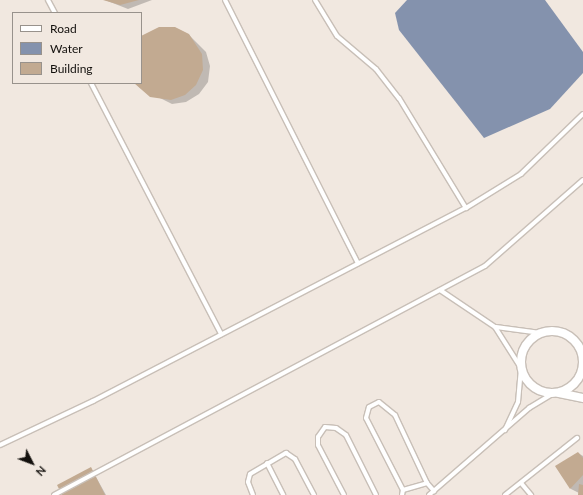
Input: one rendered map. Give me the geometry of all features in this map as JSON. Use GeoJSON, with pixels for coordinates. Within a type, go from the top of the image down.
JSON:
{"type":"FeatureCollection","features":[{"type":"Feature","properties":{"kind":"street"},"geometry":{"type":"LineString","coordinates":[[554,393],[574,383],[583,363],[576,343],[566,335],[541,334],[525,347],[522,368],[537,389],[554,393],[583,398]]}},
{"type":"Feature","properties":{"kind":"lane"},"geometry":{"type":"LineString","coordinates":[[48,0],[54,12]]}},
{"type":"Feature","properties":{"kind":"lane"},"geometry":{"type":"LineString","coordinates":[[225,0],[358,263]]}},
{"type":"Feature","properties":{"kind":"lane"},"geometry":{"type":"LineString","coordinates":[[315,0],[337,36],[376,69],[399,98],[466,208]]}},
{"type":"Feature","properties":{"kind":"lane"},"geometry":{"type":"LineString","coordinates":[[92,84],[221,334]]}},
{"type":"Feature","properties":{"kind":"lane"},"geometry":{"type":"LineString","coordinates":[[0,445],[221,334],[466,208],[521,174],[583,114]]}},
{"type":"Feature","properties":{"kind":"lane"},"geometry":{"type":"LineString","coordinates":[[54,495],[440,290],[503,254],[583,180]]}},
{"type":"Feature","properties":{"kind":"lane"},"geometry":{"type":"LineString","coordinates":[[440,290],[495,327],[522,368],[518,402],[505,430]]}},
{"type":"Feature","properties":{"kind":"lane"},"geometry":{"type":"LineString","coordinates":[[495,327],[541,334]]}},
{"type":"Feature","properties":{"kind":"lane"},"geometry":{"type":"LineString","coordinates":[[429,495],[536,403],[554,393]]}},
{"type":"Feature","properties":{"kind":"lane"},"geometry":{"type":"LineString","coordinates":[[402,495],[403,490],[366,418],[369,407],[378,402],[395,414],[427,483],[434,491]]}},
{"type":"Feature","properties":{"kind":"lane"},"geometry":{"type":"LineString","coordinates":[[344,495],[318,445],[318,437],[325,428],[336,428],[346,435],[376,495]]}},
{"type":"Feature","properties":{"kind":"lane"},"geometry":{"type":"LineString","coordinates":[[505,495],[577,438]]}},
{"type":"Feature","properties":{"kind":"lane"},"geometry":{"type":"LineString","coordinates":[[253,495],[248,482],[250,474],[283,453],[291,454],[314,495]]}},
{"type":"Feature","properties":{"kind":"lane"},"geometry":{"type":"LineString","coordinates":[[267,463],[283,495]]}},
{"type":"Feature","properties":{"kind":"lane"},"geometry":{"type":"LineString","coordinates":[[521,482],[531,495]]}},
{"type":"Feature","properties":{"kind":"lane"},"geometry":{"type":"LineString","coordinates":[[403,490],[427,483]]}},
{"type":"Feature","properties":{"kind":"water"},"geometry":{"type":"Polygon","coordinates":[[[407,0],[545,0],[583,52],[583,73],[550,109],[484,138],[399,30],[395,13],[407,0]]]}},
{"type":"Feature","properties":{"kind":"building"},"geometry":{"type":"Polygon","coordinates":[[[103,0],[139,0],[120,5],[103,0]]]}},
{"type":"Feature","properties":{"kind":"building"},"geometry":{"type":"Polygon","coordinates":[[[159,27],[175,27],[189,34],[202,54],[203,70],[196,85],[185,95],[171,100],[150,97],[135,84],[142,84],[142,36],[159,27]]]}},
{"type":"Feature","properties":{"kind":"building"},"geometry":{"type":"Polygon","coordinates":[[[578,452],[583,458],[583,475],[570,489],[555,466],[578,452]]]}},
{"type":"Feature","properties":{"kind":"building"},"geometry":{"type":"Polygon","coordinates":[[[91,467],[105,495],[62,495],[57,485],[91,467]]]}},
{"type":"Feature","properties":{"kind":"building"},"geometry":{"type":"Polygon","coordinates":[[[579,484],[583,485],[583,495],[578,495],[579,484]]]}}]}
